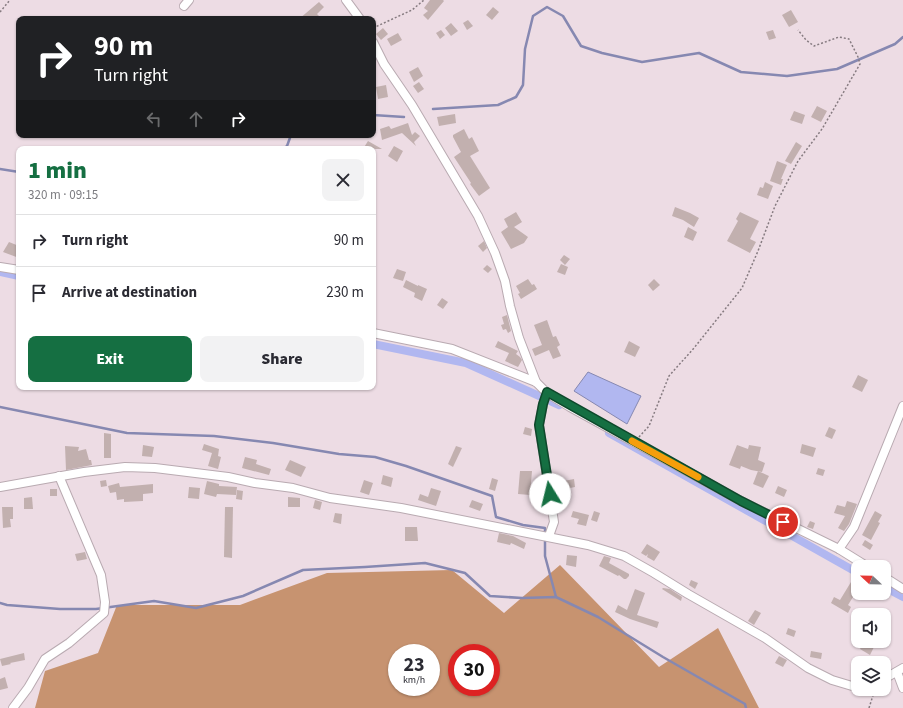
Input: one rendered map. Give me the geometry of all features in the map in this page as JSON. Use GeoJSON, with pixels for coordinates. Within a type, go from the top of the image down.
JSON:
{"type":"FeatureCollection","features":[{"type":"Feature","properties":{"kind":"street"},"geometry":{"type":"LineString","coordinates":[[346,0],[358,16]]}},
{"type":"Feature","properties":{"kind":"street"},"geometry":{"type":"LineString","coordinates":[[376,48],[384,64],[412,105],[478,216],[495,253],[505,281],[519,338],[536,382]]}},
{"type":"Feature","properties":{"kind":"street"},"geometry":{"type":"LineString","coordinates":[[0,267],[16,270]]}},
{"type":"Feature","properties":{"kind":"street"},"geometry":{"type":"LineString","coordinates":[[376,334],[452,349],[536,382],[547,392],[634,442],[741,501],[839,549],[857,560]]}},
{"type":"Feature","properties":{"kind":"street"},"geometry":{"type":"LineString","coordinates":[[547,392],[539,425],[554,522],[549,536]]}},
{"type":"Feature","properties":{"kind":"street"},"geometry":{"type":"LineString","coordinates":[[839,549],[854,527],[903,406]]}},
{"type":"Feature","properties":{"kind":"street"},"geometry":{"type":"LineString","coordinates":[[0,487],[59,476],[125,467],[155,468],[293,488],[330,498],[401,508],[549,536],[588,545],[624,556],[765,638],[808,668],[832,680],[851,686]]}},
{"type":"Feature","properties":{"kind":"street"},"geometry":{"type":"LineString","coordinates":[[13,708],[28,688],[45,659],[69,643],[104,613],[105,602],[101,575],[59,476]]}},
{"type":"Feature","properties":{"kind":"street"},"geometry":{"type":"LineString","coordinates":[[891,581],[903,589]]}},
{"type":"Feature","properties":{"kind":"street"},"geometry":{"type":"LineString","coordinates":[[891,675],[900,670],[903,688]]}},
{"type":"Feature","properties":{"kind":"path"},"geometry":{"type":"LineString","coordinates":[[0,12],[10,0]]}},
{"type":"Feature","properties":{"kind":"path"},"geometry":{"type":"LineString","coordinates":[[376,27],[412,10],[424,0]]}},
{"type":"Feature","properties":{"kind":"path"},"geometry":{"type":"LineString","coordinates":[[634,442],[649,426],[669,376],[694,348],[742,288],[775,206],[798,161],[822,129],[860,64],[858,56],[849,39],[839,37],[814,46],[806,40],[798,30]]}},
{"type":"Feature","properties":{"kind":"path"},"geometry":{"type":"LineString","coordinates":[[869,708],[873,696]]}},
{"type":"Feature","properties":{"kind":"shaded area"},"geometry":{"type":"Polygon","coordinates":[[[560,565],[659,667],[718,628],[759,708],[35,708],[45,671],[98,653],[117,605],[240,605],[327,573],[452,570],[504,613],[560,565]]]}},
{"type":"Feature","properties":{"kind":"water"},"geometry":{"type":"Polygon","coordinates":[[[588,372],[641,396],[627,424],[574,391],[588,372]]]}},
{"type":"Feature","properties":{"kind":"building"},"geometry":{"type":"Polygon","coordinates":[[[430,0],[444,1],[428,20],[423,15],[428,11],[424,8],[430,0]]]}},
{"type":"Feature","properties":{"kind":"building"},"geometry":{"type":"Polygon","coordinates":[[[319,2],[324,7],[317,14],[319,16],[303,16],[319,2]]]}},
{"type":"Feature","properties":{"kind":"building"},"geometry":{"type":"Polygon","coordinates":[[[493,7],[499,12],[492,20],[486,15],[493,7]]]}},
{"type":"Feature","properties":{"kind":"building"},"geometry":{"type":"Polygon","coordinates":[[[791,10],[798,22],[789,27],[782,15],[791,10]]]}},
{"type":"Feature","properties":{"kind":"building"},"geometry":{"type":"Polygon","coordinates":[[[468,20],[473,26],[467,30],[463,23],[468,20]]]}},
{"type":"Feature","properties":{"kind":"building"},"geometry":{"type":"Polygon","coordinates":[[[451,23],[458,31],[451,36],[445,28],[451,23]]]}},
{"type":"Feature","properties":{"kind":"building"},"geometry":{"type":"Polygon","coordinates":[[[383,28],[388,34],[381,40],[376,34],[383,28]]]}},
{"type":"Feature","properties":{"kind":"building"},"geometry":{"type":"Polygon","coordinates":[[[441,30],[445,35],[440,39],[436,33],[441,30]]]}},
{"type":"Feature","properties":{"kind":"building"},"geometry":{"type":"Polygon","coordinates":[[[773,30],[776,38],[769,40],[766,32],[773,30]]]}},
{"type":"Feature","properties":{"kind":"building"},"geometry":{"type":"Polygon","coordinates":[[[398,33],[402,40],[391,46],[387,39],[398,33]]]}},
{"type":"Feature","properties":{"kind":"building"},"geometry":{"type":"Polygon","coordinates":[[[418,67],[423,76],[414,82],[409,72],[418,67]]]}},
{"type":"Feature","properties":{"kind":"building"},"geometry":{"type":"Polygon","coordinates":[[[419,82],[424,89],[418,93],[413,86],[419,82]]]}},
{"type":"Feature","properties":{"kind":"building"},"geometry":{"type":"Polygon","coordinates":[[[386,85],[388,97],[378,99],[376,87],[386,85]]]}},
{"type":"Feature","properties":{"kind":"building"},"geometry":{"type":"Polygon","coordinates":[[[817,106],[827,111],[821,122],[811,117],[817,106]]]}},
{"type":"Feature","properties":{"kind":"building"},"geometry":{"type":"Polygon","coordinates":[[[794,111],[805,115],[802,124],[790,120],[794,111]]]}},
{"type":"Feature","properties":{"kind":"building"},"geometry":{"type":"Polygon","coordinates":[[[455,114],[456,123],[439,126],[437,117],[455,114]]]}},
{"type":"Feature","properties":{"kind":"building"},"geometry":{"type":"Polygon","coordinates":[[[408,123],[412,135],[415,132],[420,136],[414,142],[416,146],[402,133],[382,140],[380,129],[389,126],[391,129],[408,123]]]}},
{"type":"Feature","properties":{"kind":"building"},"geometry":{"type":"Polygon","coordinates":[[[464,129],[469,139],[472,137],[479,151],[470,156],[490,188],[479,196],[454,157],[461,152],[453,135],[464,129]]]}},
{"type":"Feature","properties":{"kind":"building"},"geometry":{"type":"Polygon","coordinates":[[[368,141],[382,149],[376,149],[376,146],[365,146],[368,141]]]}},
{"type":"Feature","properties":{"kind":"building"},"geometry":{"type":"Polygon","coordinates":[[[796,142],[802,146],[791,164],[785,161],[796,142]]]}},
{"type":"Feature","properties":{"kind":"building"},"geometry":{"type":"Polygon","coordinates":[[[394,146],[403,151],[397,162],[388,156],[394,146]]]}},
{"type":"Feature","properties":{"kind":"building"},"geometry":{"type":"Polygon","coordinates":[[[777,161],[787,165],[781,179],[783,179],[781,185],[770,181],[777,161]]]}},
{"type":"Feature","properties":{"kind":"building"},"geometry":{"type":"Polygon","coordinates":[[[765,182],[773,186],[768,199],[757,195],[760,187],[763,188],[765,182]]]}},
{"type":"Feature","properties":{"kind":"building"},"geometry":{"type":"Polygon","coordinates":[[[675,207],[699,218],[694,227],[683,220],[672,216],[675,207]]]}},
{"type":"Feature","properties":{"kind":"building"},"geometry":{"type":"Polygon","coordinates":[[[516,212],[522,222],[514,227],[528,237],[524,243],[511,249],[501,232],[508,227],[504,219],[516,212]]]}},
{"type":"Feature","properties":{"kind":"building"},"geometry":{"type":"Polygon","coordinates":[[[740,212],[759,221],[750,239],[756,242],[750,253],[727,241],[738,221],[736,219],[740,212]]]}},
{"type":"Feature","properties":{"kind":"building"},"geometry":{"type":"Polygon","coordinates":[[[688,227],[697,232],[693,241],[684,237],[688,227]]]}},
{"type":"Feature","properties":{"kind":"building"},"geometry":{"type":"Polygon","coordinates":[[[484,241],[487,248],[483,252],[478,246],[484,241]]]}},
{"type":"Feature","properties":{"kind":"building"},"geometry":{"type":"Polygon","coordinates":[[[9,242],[16,245],[16,257],[3,252],[9,242]]]}},
{"type":"Feature","properties":{"kind":"building"},"geometry":{"type":"Polygon","coordinates":[[[564,255],[570,259],[565,265],[560,260],[564,255]]]}},
{"type":"Feature","properties":{"kind":"building"},"geometry":{"type":"Polygon","coordinates":[[[561,264],[568,267],[565,275],[557,272],[561,264]]]}},
{"type":"Feature","properties":{"kind":"building"},"geometry":{"type":"Polygon","coordinates":[[[487,265],[492,269],[488,273],[483,269],[487,265]]]}},
{"type":"Feature","properties":{"kind":"building"},"geometry":{"type":"Polygon","coordinates":[[[397,269],[406,272],[403,281],[393,278],[397,269]]]}},
{"type":"Feature","properties":{"kind":"building"},"geometry":{"type":"Polygon","coordinates":[[[528,279],[537,289],[521,299],[518,294],[520,293],[516,286],[528,279]]]}},
{"type":"Feature","properties":{"kind":"building"},"geometry":{"type":"Polygon","coordinates":[[[654,279],[660,285],[653,291],[648,285],[654,279]]]}},
{"type":"Feature","properties":{"kind":"building"},"geometry":{"type":"Polygon","coordinates":[[[406,280],[427,289],[422,301],[414,297],[415,293],[403,287],[406,280]]]}},
{"type":"Feature","properties":{"kind":"building"},"geometry":{"type":"Polygon","coordinates":[[[442,298],[448,302],[443,309],[437,305],[442,298]]]}},
{"type":"Feature","properties":{"kind":"building"},"geometry":{"type":"Polygon","coordinates":[[[507,315],[511,331],[508,333],[506,329],[503,330],[501,325],[504,324],[502,317],[507,315]]]}},
{"type":"Feature","properties":{"kind":"building"},"geometry":{"type":"Polygon","coordinates":[[[547,320],[553,337],[556,336],[560,345],[557,347],[561,356],[553,359],[549,350],[535,356],[532,349],[542,345],[534,325],[547,320]]]}},
{"type":"Feature","properties":{"kind":"building"},"geometry":{"type":"Polygon","coordinates":[[[498,341],[518,351],[516,354],[522,360],[518,367],[505,361],[509,353],[495,347],[498,341]]]}},
{"type":"Feature","properties":{"kind":"building"},"geometry":{"type":"Polygon","coordinates":[[[629,341],[640,347],[635,357],[624,352],[629,341]]]}},
{"type":"Feature","properties":{"kind":"building"},"geometry":{"type":"Polygon","coordinates":[[[858,375],[868,380],[862,392],[852,387],[858,375]]]}},
{"type":"Feature","properties":{"kind":"building"},"geometry":{"type":"Polygon","coordinates":[[[525,427],[532,429],[531,436],[523,434],[525,427]]]}},
{"type":"Feature","properties":{"kind":"building"},"geometry":{"type":"Polygon","coordinates":[[[829,427],[836,430],[832,439],[825,436],[829,427]]]}},
{"type":"Feature","properties":{"kind":"building"},"geometry":{"type":"Polygon","coordinates":[[[104,433],[111,434],[111,458],[104,458],[104,433]]]}},
{"type":"Feature","properties":{"kind":"building"},"geometry":{"type":"Polygon","coordinates":[[[204,444],[219,449],[218,456],[221,457],[218,469],[208,466],[212,453],[202,450],[204,444]]]}},
{"type":"Feature","properties":{"kind":"building"},"geometry":{"type":"Polygon","coordinates":[[[802,444],[816,448],[813,457],[800,453],[802,444]]]}},
{"type":"Feature","properties":{"kind":"building"},"geometry":{"type":"Polygon","coordinates":[[[143,445],[154,447],[152,457],[142,456],[143,445]]]}},
{"type":"Feature","properties":{"kind":"building"},"geometry":{"type":"Polygon","coordinates":[[[737,445],[748,449],[749,445],[761,447],[758,460],[765,463],[762,472],[741,466],[740,469],[729,465],[737,445]]]}},
{"type":"Feature","properties":{"kind":"building"},"geometry":{"type":"Polygon","coordinates":[[[65,446],[79,447],[78,451],[86,449],[92,465],[66,470],[65,446]]]}},
{"type":"Feature","properties":{"kind":"building"},"geometry":{"type":"Polygon","coordinates":[[[456,446],[462,448],[453,467],[448,464],[456,446]]]}},
{"type":"Feature","properties":{"kind":"building"},"geometry":{"type":"Polygon","coordinates":[[[245,457],[257,460],[256,464],[271,469],[269,475],[242,468],[245,457]]]}},
{"type":"Feature","properties":{"kind":"building"},"geometry":{"type":"Polygon","coordinates":[[[290,460],[306,467],[301,477],[285,470],[290,460]]]}},
{"type":"Feature","properties":{"kind":"building"},"geometry":{"type":"Polygon","coordinates":[[[818,468],[825,470],[823,476],[816,474],[818,468]]]}},
{"type":"Feature","properties":{"kind":"building"},"geometry":{"type":"Polygon","coordinates":[[[520,471],[532,471],[530,495],[518,494],[520,471]]]}},
{"type":"Feature","properties":{"kind":"building"},"geometry":{"type":"Polygon","coordinates":[[[758,471],[769,476],[763,488],[753,484],[758,471]]]}},
{"type":"Feature","properties":{"kind":"building"},"geometry":{"type":"Polygon","coordinates":[[[383,475],[393,478],[391,487],[381,484],[383,475]]]}},
{"type":"Feature","properties":{"kind":"building"},"geometry":{"type":"Polygon","coordinates":[[[492,478],[498,480],[495,491],[489,489],[492,478]]]}},
{"type":"Feature","properties":{"kind":"building"},"geometry":{"type":"Polygon","coordinates":[[[574,479],[575,487],[565,489],[564,481],[574,479]]]}},
{"type":"Feature","properties":{"kind":"building"},"geometry":{"type":"Polygon","coordinates":[[[106,480],[107,486],[101,487],[100,481],[106,480]]]}},
{"type":"Feature","properties":{"kind":"building"},"geometry":{"type":"Polygon","coordinates":[[[364,480],[373,483],[369,495],[360,492],[364,480]]]}},
{"type":"Feature","properties":{"kind":"building"},"geometry":{"type":"Polygon","coordinates":[[[207,481],[219,484],[219,486],[237,487],[236,495],[217,494],[216,497],[204,494],[207,481]]]}},
{"type":"Feature","properties":{"kind":"building"},"geometry":{"type":"Polygon","coordinates":[[[119,483],[120,487],[153,484],[153,493],[143,494],[143,501],[124,502],[124,499],[117,500],[116,492],[110,493],[108,486],[119,483]]]}},
{"type":"Feature","properties":{"kind":"building"},"geometry":{"type":"Polygon","coordinates":[[[778,486],[787,490],[784,497],[775,493],[778,486]]]}},
{"type":"Feature","properties":{"kind":"building"},"geometry":{"type":"Polygon","coordinates":[[[189,487],[200,488],[199,499],[188,498],[189,487]]]}},
{"type":"Feature","properties":{"kind":"building"},"geometry":{"type":"Polygon","coordinates":[[[431,488],[441,491],[436,506],[418,500],[420,494],[428,497],[431,488]]]}},
{"type":"Feature","properties":{"kind":"building"},"geometry":{"type":"Polygon","coordinates":[[[50,489],[57,489],[57,496],[50,496],[50,489]]]}},
{"type":"Feature","properties":{"kind":"building"},"geometry":{"type":"Polygon","coordinates":[[[237,490],[243,491],[242,500],[236,499],[237,490]]]}},
{"type":"Feature","properties":{"kind":"building"},"geometry":{"type":"Polygon","coordinates":[[[32,497],[33,509],[24,509],[24,498],[32,497]]]}},
{"type":"Feature","properties":{"kind":"building"},"geometry":{"type":"Polygon","coordinates":[[[288,497],[300,498],[300,507],[288,507],[288,497]]]}},
{"type":"Feature","properties":{"kind":"building"},"geometry":{"type":"Polygon","coordinates":[[[315,500],[322,502],[320,510],[313,508],[315,500]]]}},
{"type":"Feature","properties":{"kind":"building"},"geometry":{"type":"Polygon","coordinates":[[[472,500],[483,504],[480,511],[469,507],[472,500]]]}},
{"type":"Feature","properties":{"kind":"building"},"geometry":{"type":"Polygon","coordinates":[[[847,501],[857,504],[849,524],[844,531],[838,528],[845,516],[834,513],[837,505],[845,507],[847,501]]]}},
{"type":"Feature","properties":{"kind":"building"},"geometry":{"type":"Polygon","coordinates":[[[2,507],[13,507],[13,519],[10,519],[11,527],[3,528],[2,507]]]}},
{"type":"Feature","properties":{"kind":"building"},"geometry":{"type":"Polygon","coordinates":[[[225,507],[233,507],[232,558],[224,557],[225,507]]]}},
{"type":"Feature","properties":{"kind":"building"},"geometry":{"type":"Polygon","coordinates":[[[573,511],[589,515],[586,526],[577,524],[579,519],[571,517],[573,511]]]}},
{"type":"Feature","properties":{"kind":"building"},"geometry":{"type":"Polygon","coordinates":[[[594,511],[600,513],[597,522],[591,520],[594,511]]]}},
{"type":"Feature","properties":{"kind":"building"},"geometry":{"type":"Polygon","coordinates":[[[875,511],[882,515],[878,522],[880,523],[871,540],[862,535],[875,511]]]}},
{"type":"Feature","properties":{"kind":"building"},"geometry":{"type":"Polygon","coordinates":[[[335,513],[342,514],[341,524],[333,522],[335,513]]]}},
{"type":"Feature","properties":{"kind":"building"},"geometry":{"type":"Polygon","coordinates":[[[810,521],[815,523],[813,529],[807,527],[810,521]]]}},
{"type":"Feature","properties":{"kind":"building"},"geometry":{"type":"Polygon","coordinates":[[[405,527],[417,527],[418,541],[405,541],[405,527]]]}},
{"type":"Feature","properties":{"kind":"building"},"geometry":{"type":"Polygon","coordinates":[[[499,533],[513,536],[526,543],[524,549],[511,543],[510,545],[497,542],[499,533]]]}},
{"type":"Feature","properties":{"kind":"building"},"geometry":{"type":"Polygon","coordinates":[[[865,540],[873,545],[870,550],[862,545],[865,540]]]}},
{"type":"Feature","properties":{"kind":"building"},"geometry":{"type":"Polygon","coordinates":[[[647,544],[660,552],[654,561],[647,557],[648,554],[646,556],[641,553],[647,544]]]}},
{"type":"Feature","properties":{"kind":"building"},"geometry":{"type":"Polygon","coordinates":[[[85,552],[87,559],[77,561],[75,554],[85,552]]]}},
{"type":"Feature","properties":{"kind":"building"},"geometry":{"type":"Polygon","coordinates":[[[567,555],[577,556],[576,567],[566,565],[567,555]]]}},
{"type":"Feature","properties":{"kind":"building"},"geometry":{"type":"Polygon","coordinates":[[[604,556],[611,558],[609,563],[629,574],[629,576],[624,579],[619,575],[618,576],[599,566],[604,556]]]}},
{"type":"Feature","properties":{"kind":"building"},"geometry":{"type":"Polygon","coordinates":[[[691,580],[698,583],[695,589],[689,585],[691,580]]]}},
{"type":"Feature","properties":{"kind":"building"},"geometry":{"type":"Polygon","coordinates":[[[851,582],[851,600],[848,605],[851,607],[848,613],[831,603],[834,597],[840,600],[851,582]]]}},
{"type":"Feature","properties":{"kind":"building"},"geometry":{"type":"Polygon","coordinates":[[[635,589],[645,593],[637,615],[659,622],[657,628],[630,619],[615,612],[618,605],[627,610],[635,589]]]}},
{"type":"Feature","properties":{"kind":"building"},"geometry":{"type":"Polygon","coordinates":[[[662,589],[670,589],[682,597],[681,601],[662,589]]]}},
{"type":"Feature","properties":{"kind":"building"},"geometry":{"type":"Polygon","coordinates":[[[755,610],[761,613],[754,625],[748,621],[755,610]]]}},
{"type":"Feature","properties":{"kind":"building"},"geometry":{"type":"Polygon","coordinates":[[[788,628],[796,631],[794,637],[786,634],[788,628]]]}},
{"type":"Feature","properties":{"kind":"building"},"geometry":{"type":"Polygon","coordinates":[[[860,648],[874,648],[870,655],[860,648]]]}},
{"type":"Feature","properties":{"kind":"building"},"geometry":{"type":"Polygon","coordinates":[[[811,651],[822,653],[821,659],[810,657],[811,651]]]}},
{"type":"Feature","properties":{"kind":"building"},"geometry":{"type":"Polygon","coordinates":[[[24,653],[25,660],[2,666],[0,659],[24,653]]]}},
{"type":"Feature","properties":{"kind":"building"},"geometry":{"type":"Polygon","coordinates":[[[779,656],[787,660],[783,667],[775,663],[779,656]]]}},
{"type":"Feature","properties":{"kind":"building"},"geometry":{"type":"Polygon","coordinates":[[[5,677],[8,688],[0,690],[0,679],[5,677]]]}},
{"type":"Feature","properties":{"kind":"waterway"},"geometry":{"type":"LineString","coordinates":[[433,109],[498,105],[516,97],[523,85],[525,49],[533,16],[547,7],[563,16],[581,46],[602,53],[642,62],[699,53],[741,72],[787,76],[837,69],[895,44],[903,37]]}},
{"type":"Feature","properties":{"kind":"waterway"},"geometry":{"type":"LineString","coordinates":[[376,115],[404,117]]}},
{"type":"Feature","properties":{"kind":"waterway"},"geometry":{"type":"LineString","coordinates":[[287,146],[290,138]]}},
{"type":"Feature","properties":{"kind":"waterway"},"geometry":{"type":"LineString","coordinates":[[0,169],[16,172]]}},
{"type":"Feature","properties":{"kind":"waterway"},"geometry":{"type":"LineString","coordinates":[[0,272],[16,275]]}},
{"type":"Feature","properties":{"kind":"waterway"},"geometry":{"type":"LineString","coordinates":[[376,345],[466,363],[559,405]]}},
{"type":"Feature","properties":{"kind":"waterway"},"geometry":{"type":"LineString","coordinates":[[0,407],[127,433],[214,436],[273,443],[339,454],[375,457],[406,466],[492,496],[496,517],[523,525],[545,528],[545,534]]}},
{"type":"Feature","properties":{"kind":"waterway"},"geometry":{"type":"LineString","coordinates":[[609,433],[851,569]]}},
{"type":"Feature","properties":{"kind":"waterway"},"geometry":{"type":"LineString","coordinates":[[545,539],[545,556],[556,597]]}},
{"type":"Feature","properties":{"kind":"waterway"},"geometry":{"type":"LineString","coordinates":[[0,603],[7,605],[60,609],[96,609],[154,601],[196,608],[243,596],[303,570],[425,563],[465,573],[490,596],[522,598],[556,597],[598,617],[663,657],[745,704],[746,708]]}},
{"type":"Feature","properties":{"kind":"waterway"},"geometry":{"type":"LineString","coordinates":[[891,591],[903,597]]}},
{"type":"Feature","properties":{"kind":"slow traffic"},"geometry":{"type":"LineString","coordinates":[[632,441],[698,477]]}},
{"type":"Feature","properties":{"kind":"route"},"geometry":{"type":"LineString","coordinates":[[550,494],[539,425],[547,392],[570,407],[741,501],[783,522]]}}]}
